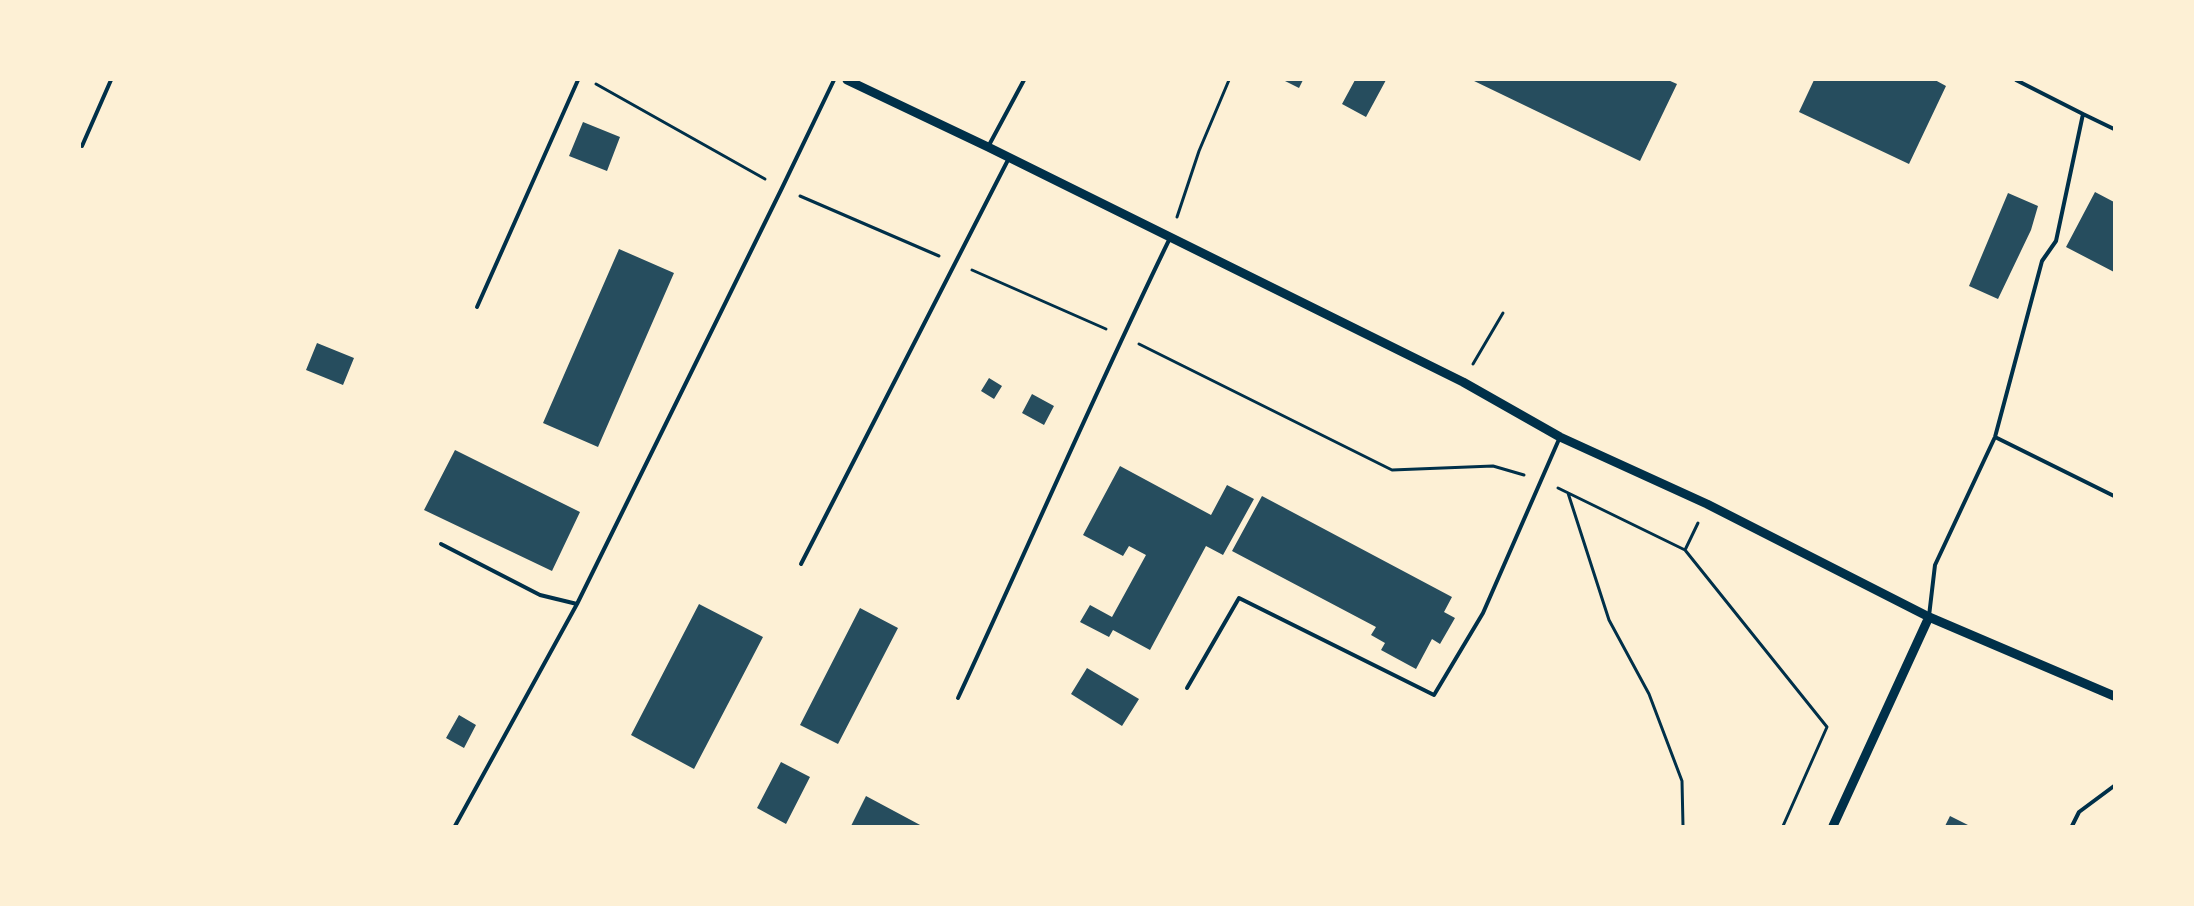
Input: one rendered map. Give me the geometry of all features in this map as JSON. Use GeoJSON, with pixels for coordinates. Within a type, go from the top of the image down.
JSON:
{"type":"FeatureCollection","features":[{"type":"Feature","properties":{"kind":"street"},"geometry":{"type":"LineString","coordinates":[[847,80],[988,147],[1463,382],[1560,437],[1707,504],[1929,617],[2114,696]]}},
{"type":"Feature","properties":{"kind":"street"},"geometry":{"type":"LineString","coordinates":[[1833,826],[1929,617]]}},
{"type":"Feature","properties":{"kind":"lane"},"geometry":{"type":"LineString","coordinates":[[82,146],[111,80]]}},
{"type":"Feature","properties":{"kind":"lane"},"geometry":{"type":"LineString","coordinates":[[477,307],[578,80]]}},
{"type":"Feature","properties":{"kind":"lane"},"geometry":{"type":"LineString","coordinates":[[455,826],[577,604],[834,80]]}},
{"type":"Feature","properties":{"kind":"lane"},"geometry":{"type":"LineString","coordinates":[[988,147],[1024,80]]}},
{"type":"Feature","properties":{"kind":"lane"},"geometry":{"type":"LineString","coordinates":[[2016,80],[2114,129]]}},
{"type":"Feature","properties":{"kind":"lane"},"geometry":{"type":"LineString","coordinates":[[1929,617],[1935,565],[1995,437],[2042,261],[2056,241],[2083,114]]}},
{"type":"Feature","properties":{"kind":"lane"},"geometry":{"type":"LineString","coordinates":[[801,564],[954,262],[1009,158]]}},
{"type":"Feature","properties":{"kind":"lane"},"geometry":{"type":"LineString","coordinates":[[958,698],[1088,416],[1122,336],[1170,238]]}},
{"type":"Feature","properties":{"kind":"lane"},"geometry":{"type":"LineString","coordinates":[[1187,688],[1239,598],[1434,695],[1483,613],[1560,437]]}},
{"type":"Feature","properties":{"kind":"lane"},"geometry":{"type":"LineString","coordinates":[[1995,437],[2114,496]]}},
{"type":"Feature","properties":{"kind":"lane"},"geometry":{"type":"LineString","coordinates":[[442,544],[540,595],[577,604]]}},
{"type":"Feature","properties":{"kind":"lane"},"geometry":{"type":"LineString","coordinates":[[2072,826],[2079,812],[2114,786]]}},
{"type":"Feature","properties":{"kind":"path"},"geometry":{"type":"LineString","coordinates":[[589,80],[782,188],[1122,336],[1392,470],[1494,466],[1542,480],[1685,550],[1828,726],[1783,826]]}},
{"type":"Feature","properties":{"kind":"path"},"geometry":{"type":"LineString","coordinates":[[1170,238],[1199,151],[1229,80]]}},
{"type":"Feature","properties":{"kind":"path"},"geometry":{"type":"LineString","coordinates":[[1463,382],[1503,313]]}},
{"type":"Feature","properties":{"kind":"path"},"geometry":{"type":"LineString","coordinates":[[1568,493],[1609,620],[1649,694],[1682,781],[1683,826]]}},
{"type":"Feature","properties":{"kind":"path"},"geometry":{"type":"LineString","coordinates":[[1685,550],[1707,504]]}},
{"type":"Feature","properties":{"kind":"building"},"geometry":{"type":"Polygon","coordinates":[[[1283,80],[1303,80],[1299,88],[1283,80]]]}},
{"type":"Feature","properties":{"kind":"building"},"geometry":{"type":"Polygon","coordinates":[[[1355,80],[1386,80],[1366,117],[1342,104],[1355,80]]]}},
{"type":"Feature","properties":{"kind":"building"},"geometry":{"type":"Polygon","coordinates":[[[1472,80],[1668,80],[1677,84],[1640,161],[1472,80]]]}},
{"type":"Feature","properties":{"kind":"building"},"geometry":{"type":"Polygon","coordinates":[[[1814,80],[1935,80],[1946,86],[1909,164],[1799,112],[1814,80]]]}},
{"type":"Feature","properties":{"kind":"building"},"geometry":{"type":"Polygon","coordinates":[[[583,122],[620,137],[607,171],[569,156],[583,122]]]}},
{"type":"Feature","properties":{"kind":"building"},"geometry":{"type":"Polygon","coordinates":[[[2095,192],[2114,202],[2114,272],[2066,247],[2095,192]]]}},
{"type":"Feature","properties":{"kind":"building"},"geometry":{"type":"Polygon","coordinates":[[[2008,193],[2038,206],[2031,230],[1998,299],[1969,286],[2008,193]]]}},
{"type":"Feature","properties":{"kind":"building"},"geometry":{"type":"Polygon","coordinates":[[[619,249],[674,273],[598,447],[543,423],[619,249]]]}},
{"type":"Feature","properties":{"kind":"building"},"geometry":{"type":"Polygon","coordinates":[[[317,343],[354,358],[343,385],[306,370],[317,343]]]}},
{"type":"Feature","properties":{"kind":"building"},"geometry":{"type":"Polygon","coordinates":[[[989,378],[1002,386],[994,399],[981,391],[989,378]]]}},
{"type":"Feature","properties":{"kind":"building"},"geometry":{"type":"Polygon","coordinates":[[[1032,394],[1054,406],[1044,425],[1022,413],[1032,394]]]}},
{"type":"Feature","properties":{"kind":"building"},"geometry":{"type":"Polygon","coordinates":[[[455,450],[580,512],[552,571],[424,510],[455,450]]]}},
{"type":"Feature","properties":{"kind":"building"},"geometry":{"type":"Polygon","coordinates":[[[1120,466],[1211,515],[1227,485],[1254,499],[1223,555],[1206,546],[1150,650],[1113,630],[1109,637],[1080,622],[1090,605],[1112,617],[1146,555],[1129,546],[1123,556],[1083,535],[1120,466]]]}},
{"type":"Feature","properties":{"kind":"building"},"geometry":{"type":"Polygon","coordinates":[[[1262,496],[1452,597],[1444,612],[1455,618],[1440,644],[1432,639],[1416,669],[1381,650],[1385,643],[1371,635],[1376,627],[1232,551],[1262,496]]]}},
{"type":"Feature","properties":{"kind":"building"},"geometry":{"type":"Polygon","coordinates":[[[699,604],[763,637],[694,769],[631,735],[699,604]]]}},
{"type":"Feature","properties":{"kind":"building"},"geometry":{"type":"Polygon","coordinates":[[[860,608],[898,628],[838,744],[800,725],[860,608]]]}},
{"type":"Feature","properties":{"kind":"building"},"geometry":{"type":"Polygon","coordinates":[[[1087,668],[1139,699],[1122,726],[1071,694],[1087,668]]]}},
{"type":"Feature","properties":{"kind":"building"},"geometry":{"type":"Polygon","coordinates":[[[459,715],[476,725],[464,748],[446,738],[459,715]]]}},
{"type":"Feature","properties":{"kind":"building"},"geometry":{"type":"Polygon","coordinates":[[[781,762],[810,777],[786,824],[757,808],[781,762]]]}},
{"type":"Feature","properties":{"kind":"building"},"geometry":{"type":"Polygon","coordinates":[[[866,796],[922,826],[851,826],[866,796]]]}},
{"type":"Feature","properties":{"kind":"building"},"geometry":{"type":"Polygon","coordinates":[[[1950,816],[1970,826],[1945,826],[1950,816]]]}}]}
